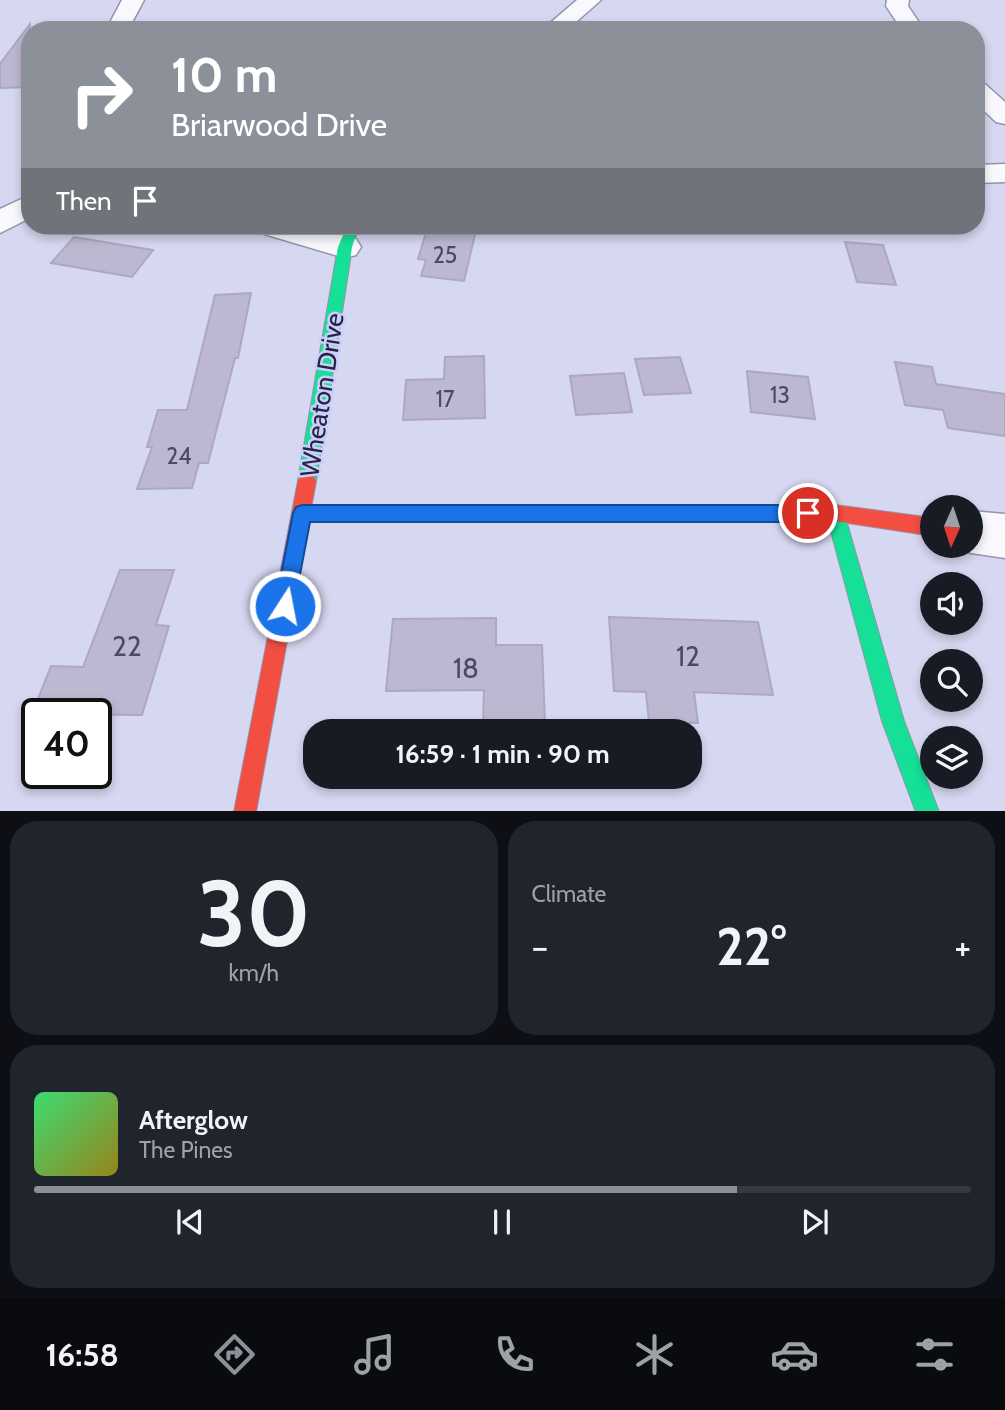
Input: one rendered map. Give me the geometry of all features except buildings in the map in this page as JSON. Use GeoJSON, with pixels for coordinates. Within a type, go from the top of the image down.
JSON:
{"type":"FeatureCollection","features":[{"type":"Feature","properties":{"kind":"street"},"geometry":{"type":"LineString","coordinates":[[122,21],[133,0]]}},
{"type":"Feature","properties":{"kind":"street"},"geometry":{"type":"LineString","coordinates":[[564,21],[590,0]]}},
{"type":"Feature","properties":{"kind":"street"},"geometry":{"type":"LineString","coordinates":[[898,0],[897,6],[907,21]]}},
{"type":"Feature","properties":{"kind":"street"},"geometry":{"type":"LineString","coordinates":[[985,97],[1005,116]]}},
{"type":"Feature","properties":{"kind":"street"},"geometry":{"type":"LineString","coordinates":[[985,174],[1005,173]]}},
{"type":"Feature","properties":{"kind":"street"},"geometry":{"type":"LineString","coordinates":[[0,222],[21,210]]}},
{"type":"Feature","properties":{"kind":"street","name":"Wheaton Drive"},"geometry":{"type":"LineString","coordinates":[[245,811],[302,513],[349,237]]}},
{"type":"Feature","properties":{"kind":"street"},"geometry":{"type":"LineString","coordinates":[[302,513],[835,513],[920,525]]}},
{"type":"Feature","properties":{"kind":"street"},"geometry":{"type":"LineString","coordinates":[[835,513],[893,721],[928,811]]}},
{"type":"Feature","properties":{"kind":"street"},"geometry":{"type":"LineString","coordinates":[[984,534],[1005,536]]}},
{"type":"Feature","properties":{"kind":"traffic: fast"},"geometry":{"type":"LineString","coordinates":[[307,481],[345,247],[350,235]]}},
{"type":"Feature","properties":{"kind":"traffic: fast"},"geometry":{"type":"LineString","coordinates":[[302,513],[775,513]]}},
{"type":"Feature","properties":{"kind":"traffic: fast"},"geometry":{"type":"LineString","coordinates":[[835,513],[893,721],[928,811]]}},
{"type":"Feature","properties":{"kind":"traffic: jam"},"geometry":{"type":"LineString","coordinates":[[245,811],[307,481]]}},
{"type":"Feature","properties":{"kind":"traffic: jam"},"geometry":{"type":"LineString","coordinates":[[775,513],[835,513],[920,525]]}},
{"type":"Feature","properties":{"kind":"route"},"geometry":{"type":"LineString","coordinates":[[285,606],[302,513],[808,513]]}}]}
